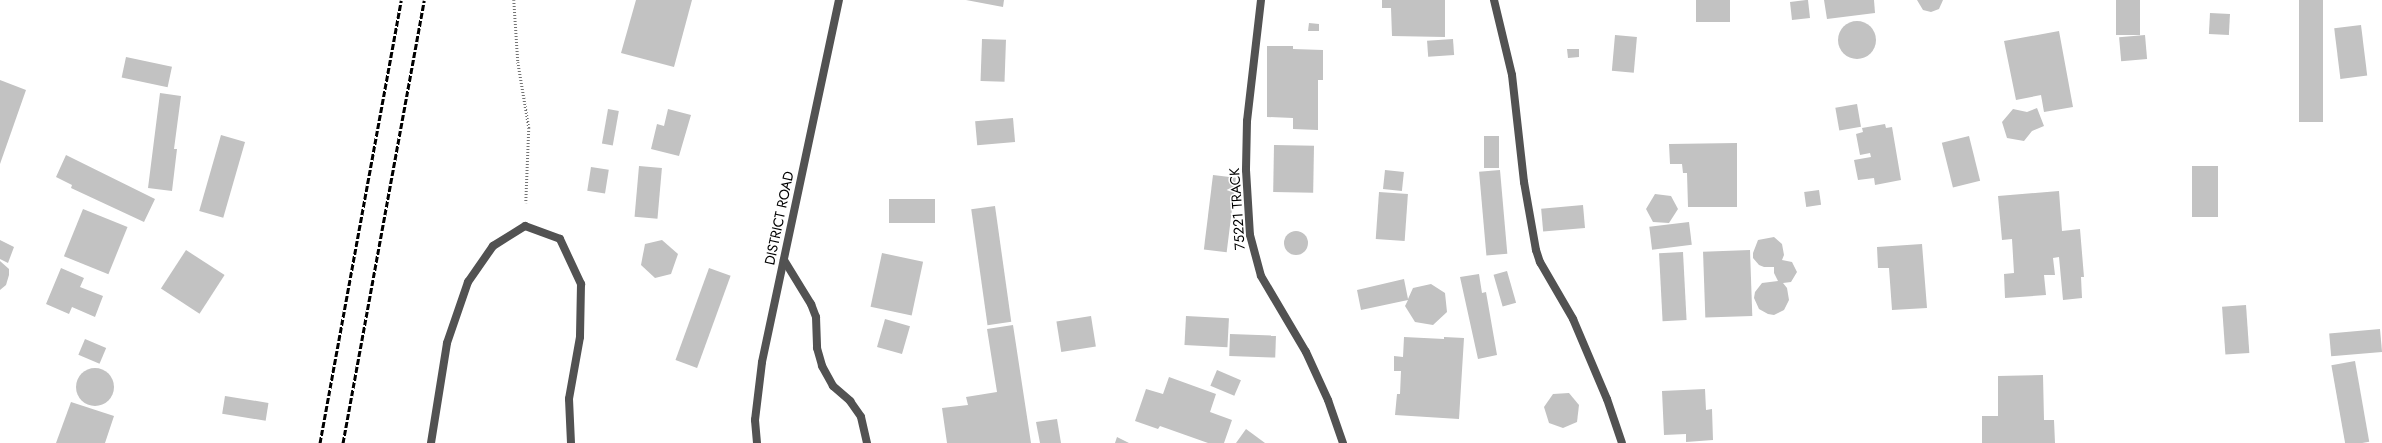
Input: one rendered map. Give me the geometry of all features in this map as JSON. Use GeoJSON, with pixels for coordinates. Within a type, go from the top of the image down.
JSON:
{"type":"FeatureCollection","features":[{"type":"Feature","properties":{"kind":"street","name":"DISTRICT ROAD"},"geometry":{"type":"LineString","coordinates":[[757,443],[755,420],[762,362],[839,0]]}},
{"type":"Feature","properties":{"kind":"street","name":"75221 TRACK"},"geometry":{"type":"LineString","coordinates":[[1261,0],[1247,120],[1246,170],[1250,235],[1260,276],[1306,352],[1328,400],[1343,443]]}},
{"type":"Feature","properties":{"kind":"street"},"geometry":{"type":"LineString","coordinates":[[1494,0],[1512,75],[1524,182],[1536,250],[1540,262],[1573,319],[1607,399],[1622,443]]}},
{"type":"Feature","properties":{"kind":"street"},"geometry":{"type":"LineString","coordinates":[[431,443],[447,344],[468,282],[493,246],[525,226],[560,239],[581,284],[580,337],[569,399],[571,443]]}},
{"type":"Feature","properties":{"kind":"street"},"geometry":{"type":"LineString","coordinates":[[784,260],[811,304],[816,317],[817,348],[822,366],[833,386],[850,401],[861,417],[867,443]]}},
{"type":"Feature","properties":{"kind":"path"},"geometry":{"type":"LineString","coordinates":[[514,0],[518,62],[529,128],[525,226]]}},
{"type":"Feature","properties":{"kind":"building"},"geometry":{"type":"Polygon","coordinates":[[[636,0],[692,0],[674,67],[621,53],[636,0]]]}},
{"type":"Feature","properties":{"kind":"building"},"geometry":{"type":"Polygon","coordinates":[[[966,0],[1004,0],[1003,7],[966,0]]]}},
{"type":"Feature","properties":{"kind":"building"},"geometry":{"type":"Polygon","coordinates":[[[1382,0],[1445,0],[1445,37],[1392,36],[1391,8],[1382,8],[1382,0]]]}},
{"type":"Feature","properties":{"kind":"building"},"geometry":{"type":"Polygon","coordinates":[[[1696,0],[1730,0],[1730,22],[1696,22],[1696,0]]]}},
{"type":"Feature","properties":{"kind":"building"},"geometry":{"type":"Polygon","coordinates":[[[1808,0],[1810,18],[1792,20],[1790,2],[1808,0]]]}},
{"type":"Feature","properties":{"kind":"building"},"geometry":{"type":"Polygon","coordinates":[[[1824,0],[1874,0],[1875,13],[1827,19],[1824,0]]]}},
{"type":"Feature","properties":{"kind":"building"},"geometry":{"type":"Polygon","coordinates":[[[1917,0],[1943,0],[1939,9],[1931,12],[1923,10],[1917,0]]]}},
{"type":"Feature","properties":{"kind":"building"},"geometry":{"type":"Polygon","coordinates":[[[2116,0],[2140,0],[2140,35],[2116,35],[2116,0]]]}},
{"type":"Feature","properties":{"kind":"building"},"geometry":{"type":"Polygon","coordinates":[[[2299,0],[2323,0],[2323,122],[2299,122],[2299,0]]]}},
{"type":"Feature","properties":{"kind":"building"},"geometry":{"type":"Polygon","coordinates":[[[2210,13],[2230,14],[2229,35],[2209,34],[2210,13]]]}},
{"type":"Feature","properties":{"kind":"building"},"geometry":{"type":"Polygon","coordinates":[[[1853,21],[1861,21],[1871,26],[1875,33],[1875,47],[1871,54],[1861,59],[1853,59],[1843,54],[1841,51],[1838,44],[1838,36],[1843,26],[1846,24],[1853,21]]]}},
{"type":"Feature","properties":{"kind":"building"},"geometry":{"type":"Polygon","coordinates":[[[1309,23],[1319,24],[1319,31],[1308,31],[1309,23]]]}},
{"type":"Feature","properties":{"kind":"building"},"geometry":{"type":"Polygon","coordinates":[[[2361,25],[2367,76],[2340,79],[2334,28],[2361,25]]]}},
{"type":"Feature","properties":{"kind":"building"},"geometry":{"type":"Polygon","coordinates":[[[2059,31],[2073,107],[2044,112],[2041,95],[2016,100],[2004,41],[2059,31]]]}},
{"type":"Feature","properties":{"kind":"building"},"geometry":{"type":"Polygon","coordinates":[[[1615,35],[1637,37],[1634,73],[1612,71],[1615,35]]]}},
{"type":"Feature","properties":{"kind":"building"},"geometry":{"type":"Polygon","coordinates":[[[2145,35],[2147,59],[2121,61],[2119,37],[2145,35]]]}},
{"type":"Feature","properties":{"kind":"building"},"geometry":{"type":"Polygon","coordinates":[[[982,39],[1006,40],[1005,82],[981,81],[982,39]]]}},
{"type":"Feature","properties":{"kind":"building"},"geometry":{"type":"Polygon","coordinates":[[[1453,39],[1454,55],[1428,57],[1427,41],[1453,39]]]}},
{"type":"Feature","properties":{"kind":"building"},"geometry":{"type":"Polygon","coordinates":[[[1267,46],[1293,46],[1293,49],[1323,50],[1323,80],[1318,80],[1318,130],[1293,129],[1293,118],[1267,117],[1267,46]]]}},
{"type":"Feature","properties":{"kind":"building"},"geometry":{"type":"Polygon","coordinates":[[[1567,49],[1579,49],[1579,57],[1568,58],[1567,49]]]}},
{"type":"Feature","properties":{"kind":"building"},"geometry":{"type":"Polygon","coordinates":[[[126,57],[172,67],[168,87],[122,78],[126,57]]]}},
{"type":"Feature","properties":{"kind":"building"},"geometry":{"type":"Polygon","coordinates":[[[0,80],[26,90],[0,164],[0,80]]]}},
{"type":"Feature","properties":{"kind":"building"},"geometry":{"type":"Polygon","coordinates":[[[160,93],[181,96],[174,149],[177,149],[172,191],[148,188],[160,93]]]}},
{"type":"Feature","properties":{"kind":"building"},"geometry":{"type":"Polygon","coordinates":[[[1857,104],[1861,127],[1839,130],[1835,108],[1857,104]]]}},
{"type":"Feature","properties":{"kind":"building"},"geometry":{"type":"Polygon","coordinates":[[[2037,108],[2044,126],[2032,131],[2024,141],[2007,138],[2002,122],[2013,109],[2027,112],[2037,108]]]}},
{"type":"Feature","properties":{"kind":"building"},"geometry":{"type":"Polygon","coordinates":[[[608,109],[619,111],[613,145],[602,143],[608,109]]]}},
{"type":"Feature","properties":{"kind":"building"},"geometry":{"type":"Polygon","coordinates":[[[668,109],[691,115],[679,156],[651,149],[657,124],[664,126],[668,109]]]}},
{"type":"Feature","properties":{"kind":"building"},"geometry":{"type":"Polygon","coordinates":[[[1013,118],[1015,142],[977,145],[975,121],[1013,118]]]}},
{"type":"Feature","properties":{"kind":"building"},"geometry":{"type":"Polygon","coordinates":[[[1885,124],[1886,128],[1892,127],[1901,180],[1875,185],[1874,178],[1858,180],[1854,160],[1871,157],[1870,153],[1860,155],[1856,134],[1863,132],[1862,128],[1885,124]]]}},
{"type":"Feature","properties":{"kind":"building"},"geometry":{"type":"Polygon","coordinates":[[[221,135],[245,142],[223,218],[199,211],[221,135]]]}},
{"type":"Feature","properties":{"kind":"building"},"geometry":{"type":"Polygon","coordinates":[[[1484,136],[1499,136],[1499,168],[1484,168],[1484,136]]]}},
{"type":"Feature","properties":{"kind":"building"},"geometry":{"type":"Polygon","coordinates":[[[1969,136],[1980,181],[1953,187],[1942,143],[1969,136]]]}},
{"type":"Feature","properties":{"kind":"building"},"geometry":{"type":"Polygon","coordinates":[[[1737,143],[1737,207],[1688,207],[1687,173],[1683,173],[1682,164],[1670,164],[1669,144],[1737,143]]]}},
{"type":"Feature","properties":{"kind":"building"},"geometry":{"type":"Polygon","coordinates":[[[1274,145],[1314,146],[1313,193],[1273,192],[1274,145]]]}},
{"type":"Feature","properties":{"kind":"building"},"geometry":{"type":"Polygon","coordinates":[[[66,155],[155,199],[144,222],[71,188],[72,185],[56,177],[66,155]]]}},
{"type":"Feature","properties":{"kind":"building"},"geometry":{"type":"Polygon","coordinates":[[[639,166],[662,168],[657,219],[635,217],[639,166]]]}},
{"type":"Feature","properties":{"kind":"building"},"geometry":{"type":"Polygon","coordinates":[[[2192,166],[2218,166],[2218,217],[2192,217],[2192,166]]]}},
{"type":"Feature","properties":{"kind":"building"},"geometry":{"type":"Polygon","coordinates":[[[591,167],[609,170],[605,194],[587,191],[591,167]]]}},
{"type":"Feature","properties":{"kind":"building"},"geometry":{"type":"Polygon","coordinates":[[[1385,170],[1404,172],[1402,191],[1383,189],[1385,170]]]}},
{"type":"Feature","properties":{"kind":"building"},"geometry":{"type":"Polygon","coordinates":[[[1500,170],[1507,254],[1486,256],[1479,172],[1500,170]]]}},
{"type":"Feature","properties":{"kind":"building"},"geometry":{"type":"Polygon","coordinates":[[[1213,175],[1236,178],[1227,252],[1204,249],[1213,175]]]}},
{"type":"Feature","properties":{"kind":"building"},"geometry":{"type":"Polygon","coordinates":[[[1819,190],[1821,205],[1806,207],[1804,192],[1819,190]]]}},
{"type":"Feature","properties":{"kind":"building"},"geometry":{"type":"Polygon","coordinates":[[[2059,191],[2062,231],[2080,229],[2084,277],[2081,277],[2082,298],[2063,300],[2059,257],[2053,258],[2055,275],[2044,275],[2046,295],[2005,298],[2004,274],[2014,273],[2012,239],[2002,240],[1998,196],[2059,191]]]}},
{"type":"Feature","properties":{"kind":"building"},"geometry":{"type":"Polygon","coordinates":[[[1379,192],[1408,194],[1405,241],[1376,239],[1379,192]]]}},
{"type":"Feature","properties":{"kind":"building"},"geometry":{"type":"Polygon","coordinates":[[[1655,194],[1671,196],[1678,209],[1669,223],[1653,222],[1646,209],[1655,194]]]}},
{"type":"Feature","properties":{"kind":"building"},"geometry":{"type":"Polygon","coordinates":[[[889,199],[935,199],[935,223],[889,223],[889,199]]]}},
{"type":"Feature","properties":{"kind":"building"},"geometry":{"type":"Polygon","coordinates":[[[1583,205],[1585,228],[1543,232],[1541,209],[1583,205]]]}},
{"type":"Feature","properties":{"kind":"building"},"geometry":{"type":"Polygon","coordinates":[[[995,206],[1011,322],[988,325],[971,209],[995,206]]]}},
{"type":"Feature","properties":{"kind":"building"},"geometry":{"type":"Polygon","coordinates":[[[83,209],[128,227],[108,274],[64,256],[83,209]]]}},
{"type":"Feature","properties":{"kind":"building"},"geometry":{"type":"Polygon","coordinates":[[[1689,222],[1692,245],[1652,250],[1649,227],[1689,222]]]}},
{"type":"Feature","properties":{"kind":"building"},"geometry":{"type":"Polygon","coordinates":[[[1296,231],[1301,232],[1307,238],[1307,248],[1301,254],[1296,255],[1291,254],[1285,248],[1284,243],[1285,238],[1291,232],[1296,231]]]}},
{"type":"Feature","properties":{"kind":"building"},"geometry":{"type":"Polygon","coordinates":[[[1774,237],[1782,244],[1784,255],[1782,260],[1792,262],[1797,272],[1791,282],[1783,283],[1787,288],[1789,300],[1784,310],[1774,315],[1768,314],[1759,309],[1754,298],[1755,292],[1762,283],[1778,281],[1774,273],[1774,267],[1764,267],[1759,265],[1753,258],[1753,253],[1758,240],[1774,237]]]}},
{"type":"Feature","properties":{"kind":"building"},"geometry":{"type":"Polygon","coordinates":[[[0,240],[14,247],[8,263],[0,259],[0,240]]]}},
{"type":"Feature","properties":{"kind":"building"},"geometry":{"type":"Polygon","coordinates":[[[662,240],[678,254],[671,274],[655,278],[641,265],[645,244],[662,240]]]}},
{"type":"Feature","properties":{"kind":"building"},"geometry":{"type":"Polygon","coordinates":[[[1922,244],[1927,308],[1892,310],[1889,268],[1878,268],[1877,247],[1922,244]]]}},
{"type":"Feature","properties":{"kind":"building"},"geometry":{"type":"Polygon","coordinates":[[[186,250],[225,275],[200,314],[161,289],[186,250]]]}},
{"type":"Feature","properties":{"kind":"building"},"geometry":{"type":"Polygon","coordinates":[[[1750,250],[1752,316],[1705,318],[1703,252],[1750,250]]]}},
{"type":"Feature","properties":{"kind":"building"},"geometry":{"type":"Polygon","coordinates":[[[1683,252],[1687,320],[1663,321],[1659,253],[1683,252]]]}},
{"type":"Feature","properties":{"kind":"building"},"geometry":{"type":"Polygon","coordinates":[[[882,253],[923,262],[912,316],[871,307],[882,253]]]}},
{"type":"Feature","properties":{"kind":"building"},"geometry":{"type":"Polygon","coordinates":[[[0,261],[9,269],[9,275],[6,285],[0,290],[0,261]]]}},
{"type":"Feature","properties":{"kind":"building"},"geometry":{"type":"Polygon","coordinates":[[[61,268],[84,278],[80,287],[103,296],[95,317],[72,307],[69,314],[46,304],[61,268]]]}},
{"type":"Feature","properties":{"kind":"building"},"geometry":{"type":"Polygon","coordinates":[[[709,268],[731,276],[697,368],[675,360],[709,268]]]}},
{"type":"Feature","properties":{"kind":"building"},"geometry":{"type":"Polygon","coordinates":[[[1507,271],[1516,303],[1503,307],[1494,275],[1507,271]]]}},
{"type":"Feature","properties":{"kind":"building"},"geometry":{"type":"Polygon","coordinates":[[[1479,274],[1482,293],[1486,292],[1497,355],[1478,359],[1460,277],[1479,274]]]}},
{"type":"Feature","properties":{"kind":"building"},"geometry":{"type":"Polygon","coordinates":[[[1404,279],[1408,299],[1413,288],[1431,284],[1445,293],[1447,312],[1433,325],[1415,322],[1405,306],[1408,300],[1361,310],[1357,290],[1404,279]]]}},
{"type":"Feature","properties":{"kind":"building"},"geometry":{"type":"Polygon","coordinates":[[[2246,305],[2249,353],[2225,355],[2222,307],[2246,305]]]}},
{"type":"Feature","properties":{"kind":"building"},"geometry":{"type":"Polygon","coordinates":[[[1091,316],[1096,347],[1061,352],[1056,321],[1091,316]]]}},
{"type":"Feature","properties":{"kind":"building"},"geometry":{"type":"Polygon","coordinates":[[[1186,316],[1229,318],[1227,347],[1184,345],[1186,316]]]}},
{"type":"Feature","properties":{"kind":"building"},"geometry":{"type":"Polygon","coordinates":[[[885,319],[910,326],[902,354],[877,347],[885,319]]]}},
{"type":"Feature","properties":{"kind":"building"},"geometry":{"type":"Polygon","coordinates":[[[1013,325],[1031,443],[947,443],[942,408],[968,405],[966,397],[997,392],[987,329],[1013,325]]]}},
{"type":"Feature","properties":{"kind":"building"},"geometry":{"type":"Polygon","coordinates":[[[2380,329],[2382,352],[2331,356],[2329,333],[2380,329]]]}},
{"type":"Feature","properties":{"kind":"building"},"geometry":{"type":"Polygon","coordinates":[[[1230,334],[1276,336],[1275,358],[1229,356],[1230,334]]]}},
{"type":"Feature","properties":{"kind":"building"},"geometry":{"type":"Polygon","coordinates":[[[1404,337],[1444,339],[1444,337],[1464,338],[1459,419],[1395,415],[1397,394],[1400,394],[1401,371],[1394,371],[1394,356],[1403,357],[1404,337]]]}},
{"type":"Feature","properties":{"kind":"building"},"geometry":{"type":"Polygon","coordinates":[[[85,339],[106,348],[100,364],[78,355],[85,339]]]}},
{"type":"Feature","properties":{"kind":"building"},"geometry":{"type":"Polygon","coordinates":[[[2355,361],[2369,442],[2345,443],[2331,365],[2355,361]]]}},
{"type":"Feature","properties":{"kind":"building"},"geometry":{"type":"Polygon","coordinates":[[[91,368],[99,368],[109,373],[113,380],[113,394],[109,401],[99,406],[91,406],[81,401],[79,398],[76,391],[76,383],[81,373],[84,371],[91,368]]]}},
{"type":"Feature","properties":{"kind":"building"},"geometry":{"type":"Polygon","coordinates":[[[1217,370],[1241,380],[1234,396],[1210,386],[1217,370]]]}},
{"type":"Feature","properties":{"kind":"building"},"geometry":{"type":"Polygon","coordinates":[[[2043,375],[2044,420],[2054,420],[2055,443],[1982,443],[1982,416],[1998,416],[1998,376],[2043,375]]]}},
{"type":"Feature","properties":{"kind":"building"},"geometry":{"type":"Polygon","coordinates":[[[1169,377],[1216,394],[1210,412],[1232,420],[1224,443],[1208,443],[1160,426],[1158,429],[1135,421],[1146,389],[1163,394],[1169,377]]]}},
{"type":"Feature","properties":{"kind":"building"},"geometry":{"type":"Polygon","coordinates":[[[1705,389],[1706,410],[1712,409],[1713,440],[1686,442],[1686,434],[1664,435],[1662,391],[1705,389]]]}},
{"type":"Feature","properties":{"kind":"building"},"geometry":{"type":"Polygon","coordinates":[[[1569,393],[1579,405],[1577,422],[1563,428],[1549,423],[1544,407],[1553,394],[1569,393]]]}},
{"type":"Feature","properties":{"kind":"building"},"geometry":{"type":"Polygon","coordinates":[[[225,396],[268,403],[266,421],[222,414],[225,396]]]}},
{"type":"Feature","properties":{"kind":"building"},"geometry":{"type":"Polygon","coordinates":[[[71,402],[114,416],[105,443],[56,443],[71,402]]]}},
{"type":"Feature","properties":{"kind":"building"},"geometry":{"type":"Polygon","coordinates":[[[1057,419],[1061,443],[1040,443],[1036,422],[1057,419]]]}},
{"type":"Feature","properties":{"kind":"building"},"geometry":{"type":"Polygon","coordinates":[[[1246,429],[1265,443],[1236,443],[1246,429]]]}},
{"type":"Feature","properties":{"kind":"building"},"geometry":{"type":"Polygon","coordinates":[[[1117,437],[1129,443],[1115,443],[1117,437]]]}},
{"type":"Feature","properties":{"kind":"railway"},"geometry":{"type":"LineString","coordinates":[[320,443],[401,0]]}},
{"type":"Feature","properties":{"kind":"railway"},"geometry":{"type":"LineString","coordinates":[[343,443],[424,0]]}}]}
